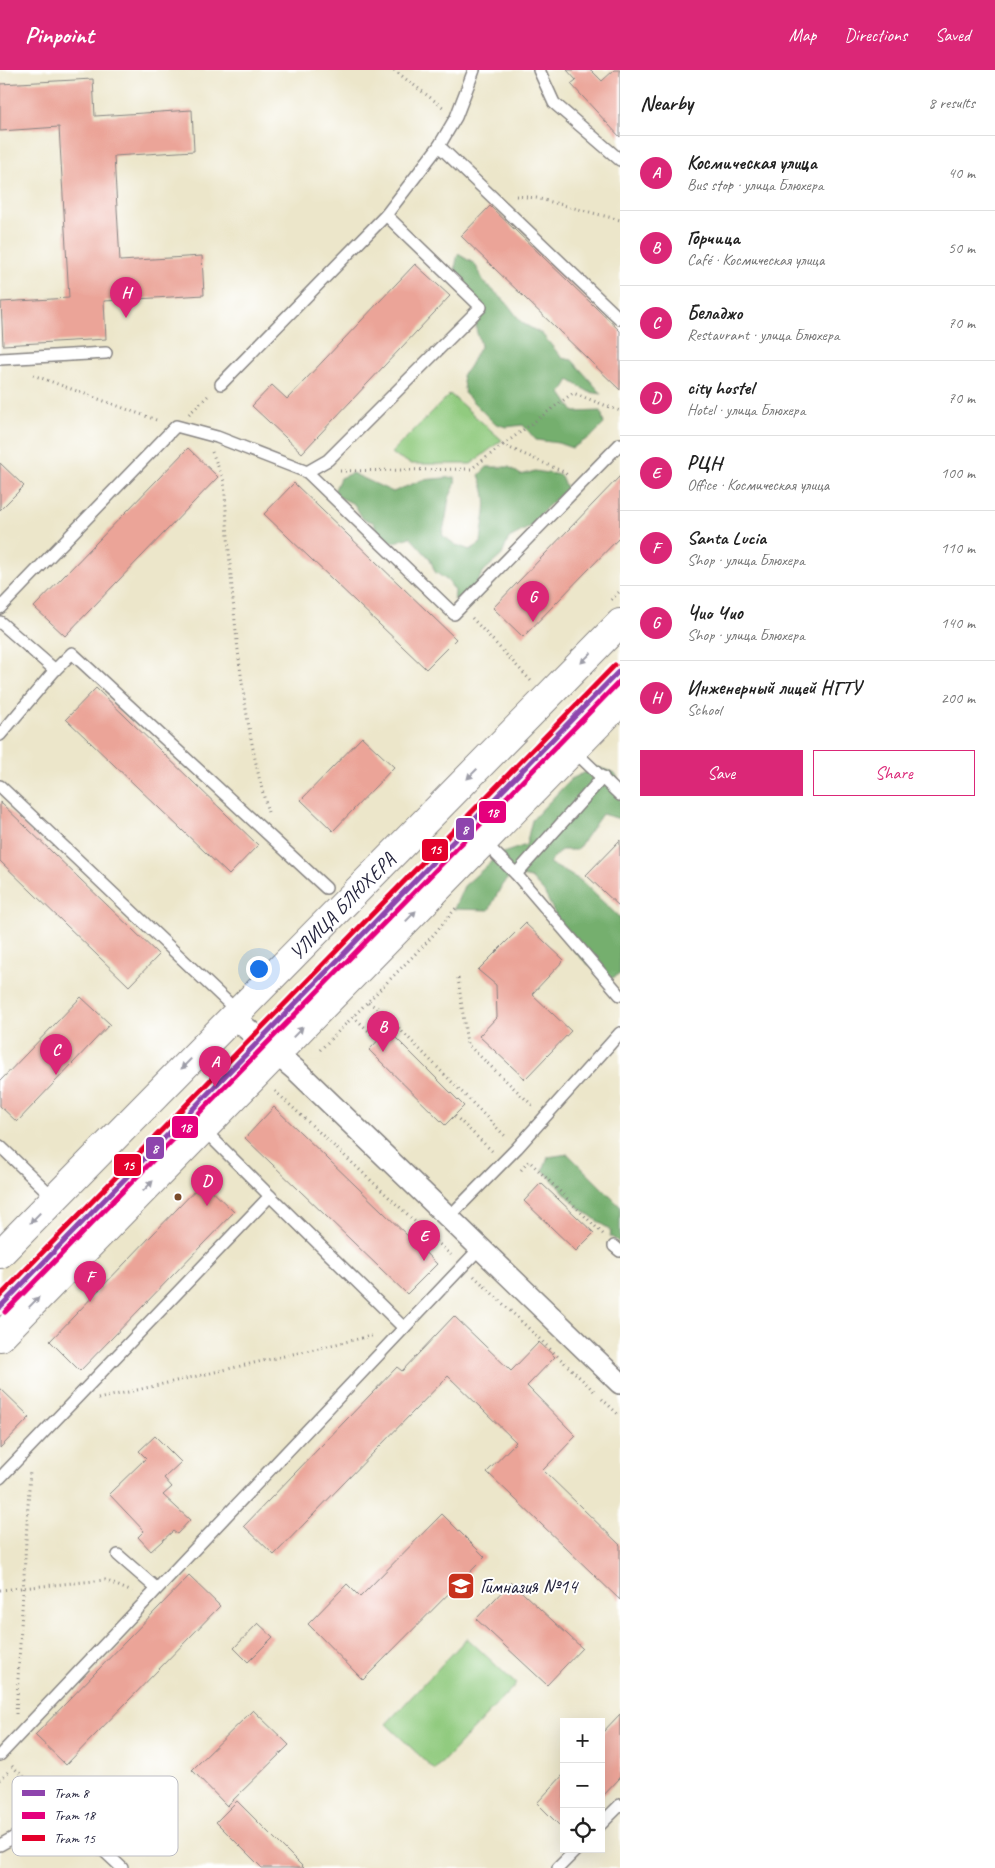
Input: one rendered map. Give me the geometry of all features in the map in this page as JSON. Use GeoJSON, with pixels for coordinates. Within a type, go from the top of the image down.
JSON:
{"type":"FeatureCollection","features":[{"type":"Feature","properties":{"kind":"street","name":"УЛИЦА БЛЮХЕРА"},"geometry":{"type":"LineString","coordinates":[[0,1254],[620,624]]}},
{"type":"Feature","properties":{"kind":"street"},"geometry":{"type":"LineString","coordinates":[[0,1337],[620,702]]}},
{"type":"Feature","properties":{"kind":"street"},"geometry":{"type":"LineString","coordinates":[[235,1014],[620,1383]]}},
{"type":"Feature","properties":{"kind":"lane"},"geometry":{"type":"LineString","coordinates":[[221,384],[386,215],[439,146],[456,117],[474,70]]}},
{"type":"Feature","properties":{"kind":"lane"},"geometry":{"type":"LineString","coordinates":[[539,70],[554,103],[620,160]]}},
{"type":"Feature","properties":{"kind":"lane"},"geometry":{"type":"LineString","coordinates":[[439,146],[620,319]]}},
{"type":"Feature","properties":{"kind":"lane"},"geometry":{"type":"LineString","coordinates":[[306,472],[328,460],[481,307],[386,215]]}},
{"type":"Feature","properties":{"kind":"lane"},"geometry":{"type":"LineString","coordinates":[[0,359],[106,353]]}},
{"type":"Feature","properties":{"kind":"lane"},"geometry":{"type":"LineString","coordinates":[[0,608],[176,426],[204,434],[306,472],[454,614],[620,444]]}},
{"type":"Feature","properties":{"kind":"lane"},"geometry":{"type":"LineString","coordinates":[[0,622],[55,670]]}},
{"type":"Feature","properties":{"kind":"lane"},"geometry":{"type":"LineString","coordinates":[[0,735],[55,670],[72,653],[326,888]]}},
{"type":"Feature","properties":{"kind":"lane"},"geometry":{"type":"LineString","coordinates":[[573,750],[620,795]]}},
{"type":"Feature","properties":{"kind":"lane"},"geometry":{"type":"LineString","coordinates":[[516,874],[603,777]]}},
{"type":"Feature","properties":{"kind":"lane"},"geometry":{"type":"LineString","coordinates":[[0,786],[235,1014]]}},
{"type":"Feature","properties":{"kind":"lane"},"geometry":{"type":"LineString","coordinates":[[483,841],[516,874],[620,995]]}},
{"type":"Feature","properties":{"kind":"lane"},"geometry":{"type":"LineString","coordinates":[[448,1218],[517,1148],[620,1033]]}},
{"type":"Feature","properties":{"kind":"lane"},"geometry":{"type":"LineString","coordinates":[[203,1129],[404,1328]]}},
{"type":"Feature","properties":{"kind":"lane"},"geometry":{"type":"LineString","coordinates":[[0,1146],[54,1198]]}},
{"type":"Feature","properties":{"kind":"lane"},"geometry":{"type":"LineString","coordinates":[[0,1478],[270,1196]]}},
{"type":"Feature","properties":{"kind":"lane"},"geometry":{"type":"LineString","coordinates":[[0,1755],[156,1588],[479,1249]]}},
{"type":"Feature","properties":{"kind":"lane"},"geometry":{"type":"LineString","coordinates":[[118,1554],[156,1588]]}},
{"type":"Feature","properties":{"kind":"lane"},"geometry":{"type":"LineString","coordinates":[[605,1820],[620,1804]]}},
{"type":"Feature","properties":{"kind":"lane"},"geometry":{"type":"LineString","coordinates":[[0,1845],[12,1838]]}},
{"type":"Feature","properties":{"kind":"lane"},"geometry":{"type":"LineString","coordinates":[[558,1868],[573,1853]]}},
{"type":"Feature","properties":{"kind":"lane"},"geometry":{"type":"LineString","coordinates":[[109,1856],[122,1868]]}},
{"type":"Feature","properties":{"kind":"path"},"geometry":{"type":"LineString","coordinates":[[394,70],[456,117]]}},
{"type":"Feature","properties":{"kind":"path"},"geometry":{"type":"LineString","coordinates":[[488,192],[536,198],[620,220]]}},
{"type":"Feature","properties":{"kind":"path"},"geometry":{"type":"LineString","coordinates":[[27,372],[176,426],[221,384]]}},
{"type":"Feature","properties":{"kind":"path"},"geometry":{"type":"LineString","coordinates":[[306,472],[471,469],[573,392],[620,411]]}},
{"type":"Feature","properties":{"kind":"path"},"geometry":{"type":"LineString","coordinates":[[204,434],[224,481],[242,680],[260,784],[277,842]]}},
{"type":"Feature","properties":{"kind":"path"},"geometry":{"type":"LineString","coordinates":[[503,445],[564,472],[579,486]]}},
{"type":"Feature","properties":{"kind":"path"},"geometry":{"type":"LineString","coordinates":[[462,607],[531,681]]}},
{"type":"Feature","properties":{"kind":"path"},"geometry":{"type":"LineString","coordinates":[[458,978],[467,1044],[544,1116]]}},
{"type":"Feature","properties":{"kind":"path"},"geometry":{"type":"LineString","coordinates":[[368,1002],[380,1009],[617,1248]]}},
{"type":"Feature","properties":{"kind":"path"},"geometry":{"type":"LineString","coordinates":[[354,1016],[378,1040]]}},
{"type":"Feature","properties":{"kind":"path"},"geometry":{"type":"LineString","coordinates":[[271,1090],[278,1092],[463,1265],[620,1416]]}},
{"type":"Feature","properties":{"kind":"path"},"geometry":{"type":"LineString","coordinates":[[455,1116],[516,1174],[529,1161]]}},
{"type":"Feature","properties":{"kind":"path"},"geometry":{"type":"LineString","coordinates":[[68,1406],[404,1328]]}},
{"type":"Feature","properties":{"kind":"path"},"geometry":{"type":"LineString","coordinates":[[15,1740],[31,1445]]}},
{"type":"Feature","properties":{"kind":"path"},"geometry":{"type":"LineString","coordinates":[[0,1590],[105,1580],[147,1598]]}},
{"type":"Feature","properties":{"kind":"path"},"geometry":{"type":"LineString","coordinates":[[0,1755],[22,1776]]}},
{"type":"Feature","properties":{"kind":"path"},"geometry":{"type":"LineString","coordinates":[[0,1780],[12,1767]]}},
{"type":"Feature","properties":{"kind":"green space"},"geometry":{"type":"Polygon","coordinates":[[[458,254],[475,264],[484,282],[506,302],[522,323],[542,334],[562,358],[572,360],[602,394],[589,392],[569,380],[561,393],[574,412],[601,411],[604,424],[592,436],[572,448],[558,443],[536,440],[523,425],[506,427],[494,423],[465,394],[462,375],[481,346],[476,329],[477,307],[471,296],[456,278],[458,254]]]}},
{"type":"Feature","properties":{"kind":"green space"},"geometry":{"type":"Polygon","coordinates":[[[450,394],[502,440],[471,464],[411,464],[391,453],[450,394]]]}},
{"type":"Feature","properties":{"kind":"green space"},"geometry":{"type":"Polygon","coordinates":[[[487,467],[509,467],[521,475],[535,471],[560,475],[567,489],[546,508],[530,527],[509,538],[502,555],[484,571],[474,587],[454,600],[455,591],[448,581],[435,572],[430,559],[410,537],[392,543],[378,531],[373,522],[363,519],[354,504],[333,494],[340,478],[352,473],[393,492],[422,480],[455,477],[455,484],[449,499],[442,535],[456,545],[470,550],[481,543],[485,494],[479,475],[487,467]]]}},
{"type":"Feature","properties":{"kind":"green space"},"geometry":{"type":"Polygon","coordinates":[[[597,767],[615,773],[620,783],[620,819],[602,814],[577,850],[561,850],[549,863],[580,880],[620,918],[620,974],[606,981],[573,950],[544,892],[531,878],[512,874],[502,885],[489,910],[454,909],[464,886],[500,854],[526,845],[532,820],[571,779],[597,767]]]}},
{"type":"Feature","properties":{"kind":"green space"},"geometry":{"type":"Polygon","coordinates":[[[568,1154],[620,1206],[620,1243],[610,1236],[611,1231],[576,1205],[543,1170],[548,1157],[568,1154]]]}},
{"type":"Feature","properties":{"kind":"green space"},"geometry":{"type":"Polygon","coordinates":[[[467,1638],[516,1684],[435,1770],[386,1724],[467,1638]]]}},
{"type":"Feature","properties":{"kind":"building"},"geometry":{"type":"Polygon","coordinates":[[[567,70],[591,70],[602,81],[614,70],[620,70],[620,137],[571,84],[576,80],[567,70]]]}},
{"type":"Feature","properties":{"kind":"building"},"geometry":{"type":"Polygon","coordinates":[[[93,79],[95,116],[192,110],[194,151],[114,156],[120,261],[202,256],[204,295],[104,301],[106,339],[3,345],[1,302],[69,298],[59,127],[0,131],[0,84],[93,79]]]}},
{"type":"Feature","properties":{"kind":"building"},"geometry":{"type":"Polygon","coordinates":[[[490,206],[620,331],[620,390],[461,236],[490,206]]]}},
{"type":"Feature","properties":{"kind":"building"},"geometry":{"type":"Polygon","coordinates":[[[415,264],[450,296],[302,453],[252,406],[272,385],[287,399],[415,264]]]}},
{"type":"Feature","properties":{"kind":"building"},"geometry":{"type":"Polygon","coordinates":[[[188,448],[218,477],[65,636],[34,607],[188,448]]]}},
{"type":"Feature","properties":{"kind":"building"},"geometry":{"type":"Polygon","coordinates":[[[0,463],[24,486],[0,510],[0,463]]]}},
{"type":"Feature","properties":{"kind":"building"},"geometry":{"type":"Polygon","coordinates":[[[620,476],[620,537],[523,637],[493,608],[620,476]]]}},
{"type":"Feature","properties":{"kind":"building"},"geometry":{"type":"Polygon","coordinates":[[[294,483],[456,639],[426,669],[264,514],[294,483]]]}},
{"type":"Feature","properties":{"kind":"building"},"geometry":{"type":"Polygon","coordinates":[[[96,688],[258,845],[229,875],[66,719],[96,688]]]}},
{"type":"Feature","properties":{"kind":"building"},"geometry":{"type":"Polygon","coordinates":[[[362,737],[394,767],[333,831],[301,800],[362,737]]]}},
{"type":"Feature","properties":{"kind":"building"},"geometry":{"type":"Polygon","coordinates":[[[0,802],[159,955],[129,986],[0,861],[0,802]]]}},
{"type":"Feature","properties":{"kind":"building"},"geometry":{"type":"Polygon","coordinates":[[[620,840],[620,907],[586,875],[620,840]]]}},
{"type":"Feature","properties":{"kind":"building"},"geometry":{"type":"Polygon","coordinates":[[[525,923],[564,960],[532,994],[571,1031],[525,1079],[479,1036],[497,1017],[496,985],[478,970],[525,923]]]}},
{"type":"Feature","properties":{"kind":"building"},"geometry":{"type":"Polygon","coordinates":[[[81,997],[110,1024],[17,1122],[0,1106],[0,1081],[81,997]]]}},
{"type":"Feature","properties":{"kind":"building"},"geometry":{"type":"Polygon","coordinates":[[[388,1030],[464,1106],[445,1125],[369,1050],[388,1030]]]}},
{"type":"Feature","properties":{"kind":"building"},"geometry":{"type":"Polygon","coordinates":[[[274,1107],[437,1264],[407,1294],[245,1138],[274,1107]]]}},
{"type":"Feature","properties":{"kind":"building"},"geometry":{"type":"Polygon","coordinates":[[[203,1182],[234,1212],[80,1371],[50,1341],[203,1182]]]}},
{"type":"Feature","properties":{"kind":"building"},"geometry":{"type":"Polygon","coordinates":[[[541,1183],[594,1233],[576,1251],[524,1201],[541,1183]]]}},
{"type":"Feature","properties":{"kind":"building"},"geometry":{"type":"Polygon","coordinates":[[[454,1316],[511,1371],[539,1342],[555,1357],[527,1386],[576,1436],[543,1470],[620,1545],[620,1600],[487,1472],[516,1442],[448,1376],[274,1555],[244,1526],[397,1367],[402,1371],[454,1316]]]}},
{"type":"Feature","properties":{"kind":"building"},"geometry":{"type":"Polygon","coordinates":[[[0,1388],[30,1417],[0,1448],[0,1388]]]}},
{"type":"Feature","properties":{"kind":"building"},"geometry":{"type":"Polygon","coordinates":[[[155,1436],[181,1462],[164,1478],[172,1487],[163,1495],[190,1520],[177,1534],[173,1531],[151,1551],[138,1537],[144,1531],[109,1494],[146,1458],[139,1451],[155,1436]]]}},
{"type":"Feature","properties":{"kind":"building"},"geometry":{"type":"Polygon","coordinates":[[[442,1514],[485,1557],[363,1680],[308,1624],[347,1584],[360,1597],[442,1514]]]}},
{"type":"Feature","properties":{"kind":"building"},"geometry":{"type":"Polygon","coordinates":[[[189,1576],[220,1606],[66,1765],[35,1735],[189,1576]]]}},
{"type":"Feature","properties":{"kind":"building"},"geometry":{"type":"Polygon","coordinates":[[[511,1582],[582,1648],[547,1685],[476,1619],[511,1582]]]}},
{"type":"Feature","properties":{"kind":"building"},"geometry":{"type":"Polygon","coordinates":[[[258,1623],[273,1637],[248,1662],[234,1648],[258,1623]]]}},
{"type":"Feature","properties":{"kind":"building"},"geometry":{"type":"Polygon","coordinates":[[[253,1710],[289,1745],[227,1806],[192,1770],[253,1710]]]}},
{"type":"Feature","properties":{"kind":"building"},"geometry":{"type":"Polygon","coordinates":[[[620,1714],[620,1778],[605,1794],[605,1763],[605,1730],[620,1714]]]}},
{"type":"Feature","properties":{"kind":"building"},"geometry":{"type":"Polygon","coordinates":[[[560,1778],[560,1826],[537,1803],[560,1778]]]}},
{"type":"Feature","properties":{"kind":"building"},"geometry":{"type":"Polygon","coordinates":[[[237,1801],[304,1868],[262,1868],[216,1822],[237,1801]]]}},
{"type":"Feature","properties":{"kind":"tram line","name":"15"},"geometry":{"type":"LineString","coordinates":[[0,1296],[615,665]]}},
{"type":"Feature","properties":{"kind":"tram line","name":"8"},"geometry":{"type":"LineString","coordinates":[[0,1307],[620,670]]}},
{"type":"Feature","properties":{"kind":"tram line","name":"18"},"geometry":{"type":"LineString","coordinates":[[5,1312],[620,681]]}},
{"type":"Feature","properties":{"kind":"place","name":"Инженерный лицей НГТУ"},"geometry":{"type":"Point","coordinates":[126,318]}},
{"type":"Feature","properties":{"kind":"place","name":"Чио Чио"},"geometry":{"type":"Point","coordinates":[533,622]}},
{"type":"Feature","properties":{"kind":"place","name":"Горчица"},"geometry":{"type":"Point","coordinates":[383,1052]}},
{"type":"Feature","properties":{"kind":"place","name":"Беладжо"},"geometry":{"type":"Point","coordinates":[56,1075]}},
{"type":"Feature","properties":{"kind":"place","name":"Космическая улица"},"geometry":{"type":"Point","coordinates":[215,1087]}},
{"type":"Feature","properties":{"kind":"place","name":"city hostel"},"geometry":{"type":"Point","coordinates":[207,1206]}},
{"type":"Feature","properties":{"kind":"place","name":"РЦН"},"geometry":{"type":"Point","coordinates":[424,1261]}},
{"type":"Feature","properties":{"kind":"place","name":"Santa Lucia"},"geometry":{"type":"Point","coordinates":[90,1302]}},
{"type":"Feature","properties":{"kind":"place","name":"Гимназия №14"},"geometry":{"type":"Point","coordinates":[461,1586]}}]}
